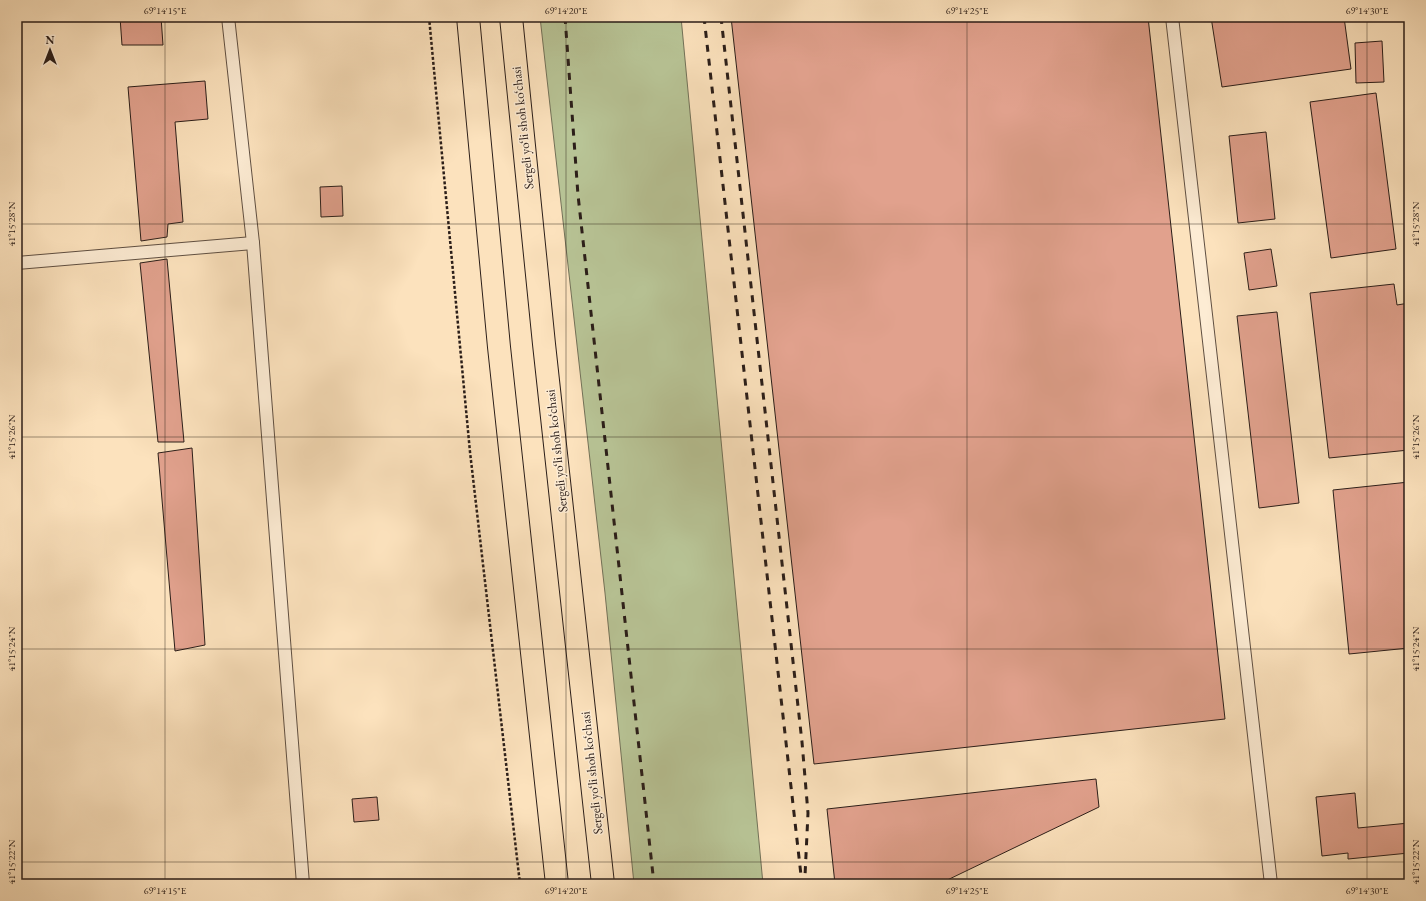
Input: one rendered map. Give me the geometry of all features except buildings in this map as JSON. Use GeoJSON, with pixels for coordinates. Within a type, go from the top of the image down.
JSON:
{"type":"FeatureCollection","features":[{"type":"Feature","properties":{"kind":"main road"},"geometry":{"type":"LineString","coordinates":[[468,17],[499,347],[558,884]]}},
{"type":"Feature","properties":{"kind":"main road","name":"Sergeli yo‘li shoh ko‘chasi"},"geometry":{"type":"LineString","coordinates":[[511,17],[544,344],[603,884]]}},
{"type":"Feature","properties":{"kind":"lane"},"geometry":{"type":"LineString","coordinates":[[228,17],[253,244],[303,884]]}},
{"type":"Feature","properties":{"kind":"lane"},"geometry":{"type":"LineString","coordinates":[[1172,17],[1271,884]]}},
{"type":"Feature","properties":{"kind":"lane"},"geometry":{"type":"LineString","coordinates":[[17,263],[253,244]]}},
{"type":"Feature","properties":{"kind":"path"},"geometry":{"type":"LineString","coordinates":[[429,17],[470,452],[520,884]]}},
{"type":"Feature","properties":{"kind":"green space"},"geometry":{"type":"Polygon","coordinates":[[[540,17],[681,17],[763,884],[634,884],[605,593],[540,17]]]}},
{"type":"Feature","properties":{"kind":"railway"},"geometry":{"type":"LineString","coordinates":[[565,17],[578,195],[654,884]]}},
{"type":"Feature","properties":{"kind":"railway"},"geometry":{"type":"LineString","coordinates":[[704,17],[802,884]]}},
{"type":"Feature","properties":{"kind":"railway"},"geometry":{"type":"LineString","coordinates":[[721,17],[802,742],[808,813],[805,876]]}}]}
